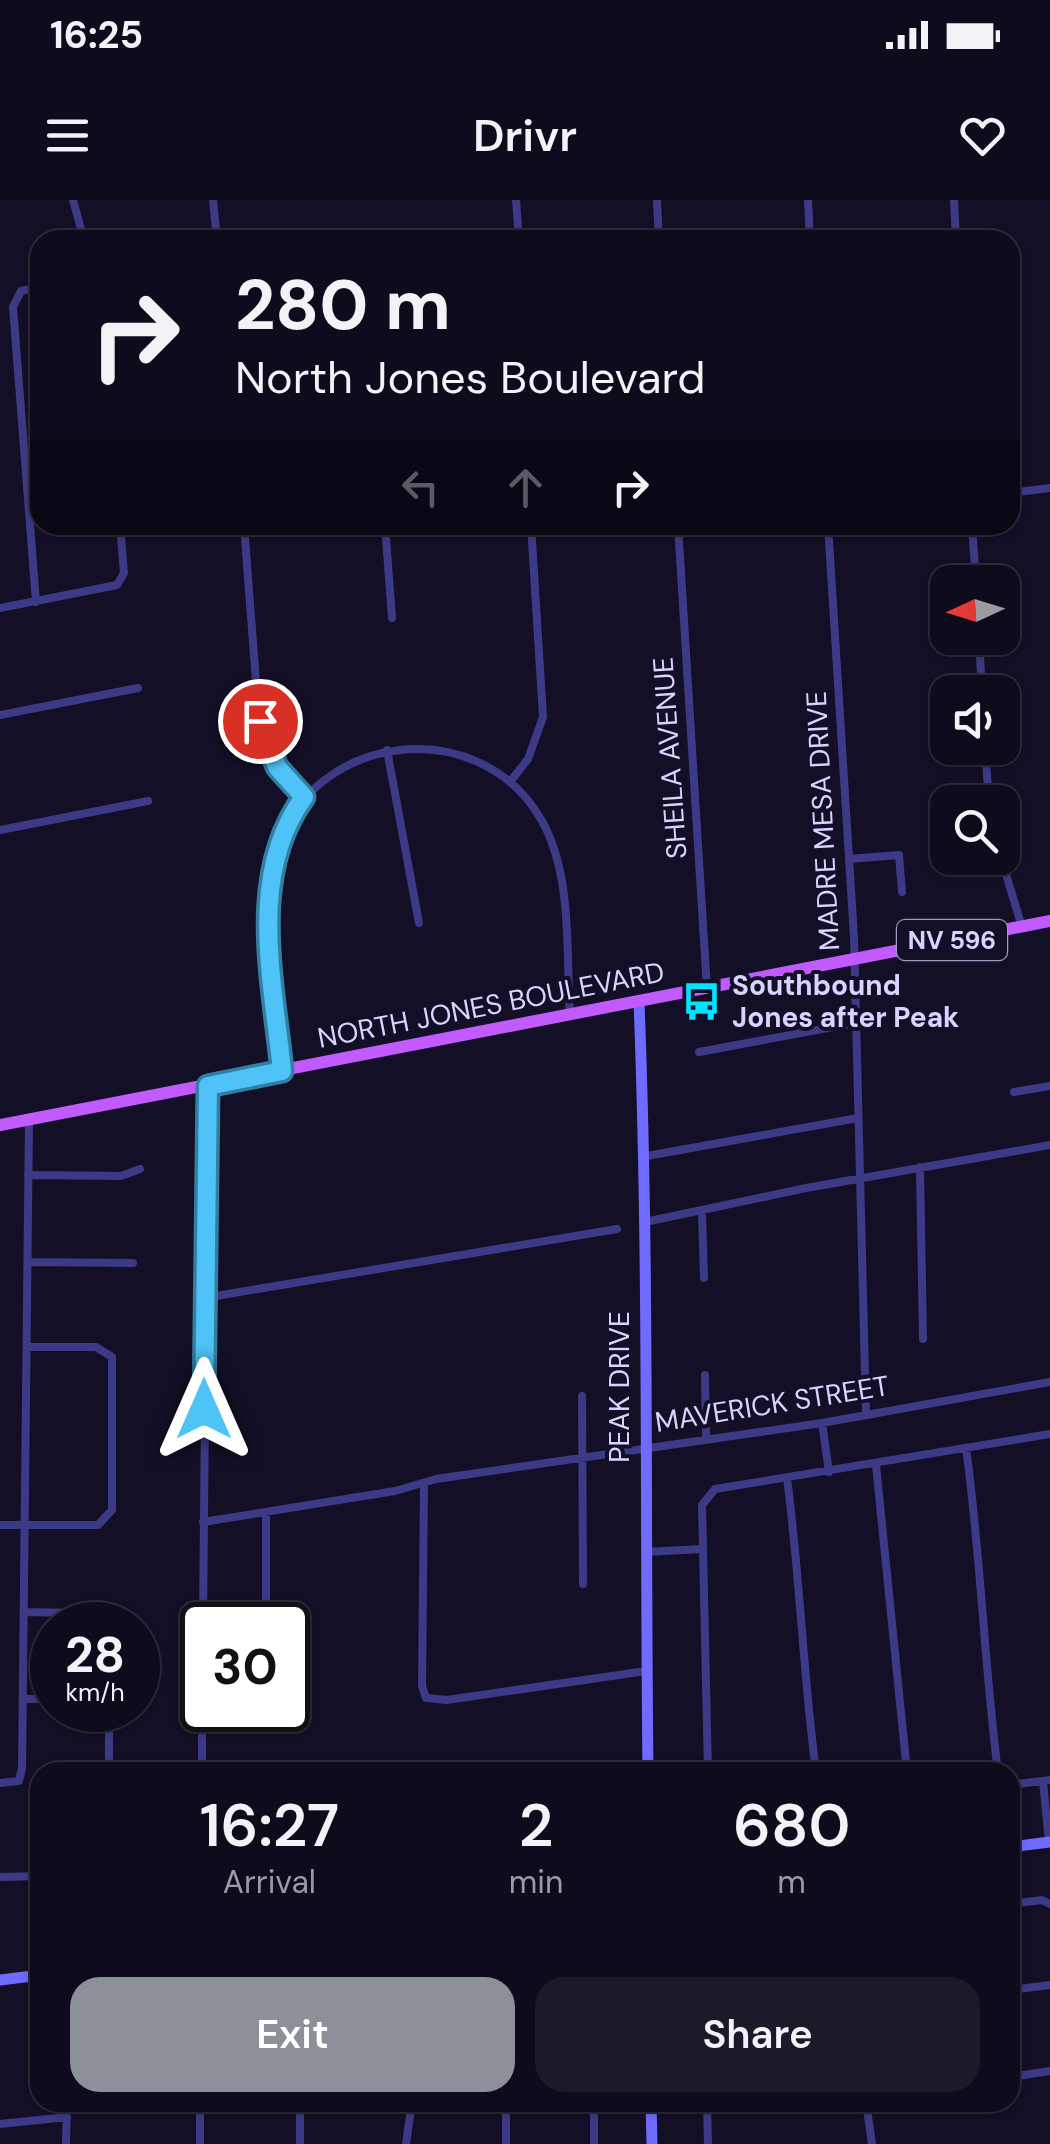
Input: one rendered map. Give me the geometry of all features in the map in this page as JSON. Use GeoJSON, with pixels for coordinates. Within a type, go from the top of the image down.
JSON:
{"type":"FeatureCollection","features":[{"type":"Feature","properties":{"kind":"main road","name":"NORTH JONES BOULEVARD"},"geometry":{"type":"LineString","coordinates":[[0,1126],[1050,922]]}},
{"type":"Feature","properties":{"kind":"street"},"geometry":{"type":"LineString","coordinates":[[73,200],[81,230]]}},
{"type":"Feature","properties":{"kind":"street"},"geometry":{"type":"LineString","coordinates":[[213,200],[217,230]]}},
{"type":"Feature","properties":{"kind":"street"},"geometry":{"type":"LineString","coordinates":[[516,200],[518,230]]}},
{"type":"Feature","properties":{"kind":"street"},"geometry":{"type":"LineString","coordinates":[[657,200],[658,230]]}},
{"type":"Feature","properties":{"kind":"street"},"geometry":{"type":"LineString","coordinates":[[808,200],[810,230]]}},
{"type":"Feature","properties":{"kind":"street"},"geometry":{"type":"LineString","coordinates":[[954,200],[956,230]]}},
{"type":"Feature","properties":{"kind":"street"},"geometry":{"type":"LineString","coordinates":[[30,291],[17,296],[14,307],[30,522]]}},
{"type":"Feature","properties":{"kind":"street"},"geometry":{"type":"LineString","coordinates":[[1020,491],[1050,488]]}},
{"type":"Feature","properties":{"kind":"street"},"geometry":{"type":"LineString","coordinates":[[31,535],[36,602]]}},
{"type":"Feature","properties":{"kind":"street"},"geometry":{"type":"LineString","coordinates":[[0,608],[116,585],[122,580],[120,535]]}},
{"type":"Feature","properties":{"kind":"street"},"geometry":{"type":"LineString","coordinates":[[245,535],[263,738],[277,767],[304,797]]}},
{"type":"Feature","properties":{"kind":"street"},"geometry":{"type":"LineString","coordinates":[[386,535],[392,618]]}},
{"type":"Feature","properties":{"kind":"street"},"geometry":{"type":"LineString","coordinates":[[510,782],[528,759],[543,717],[532,535]]}},
{"type":"Feature","properties":{"kind":"street","name":"SHEILA AVENUE"},"geometry":{"type":"LineString","coordinates":[[679,535],[707,989]]}},
{"type":"Feature","properties":{"kind":"street","name":"MADRE MESA DRIVE"},"geometry":{"type":"LineString","coordinates":[[829,535],[854,959],[866,1414]]}},
{"type":"Feature","properties":{"kind":"street"},"geometry":{"type":"LineString","coordinates":[[973,535],[975,565]]}},
{"type":"Feature","properties":{"kind":"street"},"geometry":{"type":"LineString","coordinates":[[0,715],[138,688]]}},
{"type":"Feature","properties":{"kind":"street"},"geometry":{"type":"LineString","coordinates":[[282,1071],[268,882],[275,850],[304,797],[329,774],[362,756],[387,750],[439,748],[467,756],[510,782],[540,816],[556,856],[570,1016]]}},
{"type":"Feature","properties":{"kind":"street"},"geometry":{"type":"LineString","coordinates":[[387,750],[419,922]]}},
{"type":"Feature","properties":{"kind":"street"},"geometry":{"type":"LineString","coordinates":[[0,830],[148,802]]}},
{"type":"Feature","properties":{"kind":"street"},"geometry":{"type":"LineString","coordinates":[[849,859],[899,855],[902,892]]}},
{"type":"Feature","properties":{"kind":"street"},"geometry":{"type":"LineString","coordinates":[[1006,875],[1022,927]]}},
{"type":"Feature","properties":{"kind":"street","name":"PEAK DRIVE"},"geometry":{"type":"LineString","coordinates":[[639,1002],[647,1156],[643,1446],[648,1762]]}},
{"type":"Feature","properties":{"kind":"street"},"geometry":{"type":"LineString","coordinates":[[699,1052],[855,1024]]}},
{"type":"Feature","properties":{"kind":"street"},"geometry":{"type":"LineString","coordinates":[[202,1602],[208,1086]]}},
{"type":"Feature","properties":{"kind":"street"},"geometry":{"type":"LineString","coordinates":[[1014,1092],[1050,1086]]}},
{"type":"Feature","properties":{"kind":"street"},"geometry":{"type":"LineString","coordinates":[[647,1156],[858,1118]]}},
{"type":"Feature","properties":{"kind":"street"},"geometry":{"type":"LineString","coordinates":[[0,1784],[19,1780],[24,1699],[29,1120]]}},
{"type":"Feature","properties":{"kind":"street"},"geometry":{"type":"LineString","coordinates":[[644,1222],[1050,1145]]}},
{"type":"Feature","properties":{"kind":"street"},"geometry":{"type":"LineString","coordinates":[[920,1167],[922,1339]]}},
{"type":"Feature","properties":{"kind":"street"},"geometry":{"type":"LineString","coordinates":[[28,1175],[121,1176],[140,1169]]}},
{"type":"Feature","properties":{"kind":"street"},"geometry":{"type":"LineString","coordinates":[[702,1212],[704,1278]]}},
{"type":"Feature","properties":{"kind":"street"},"geometry":{"type":"LineString","coordinates":[[204,1298],[617,1229]]}},
{"type":"Feature","properties":{"kind":"street"},"geometry":{"type":"LineString","coordinates":[[28,1262],[133,1263]]}},
{"type":"Feature","properties":{"kind":"street"},"geometry":{"type":"LineString","coordinates":[[0,1525],[98,1525],[107,1520],[112,1510],[113,1363],[106,1350],[27,1347]]}},
{"type":"Feature","properties":{"kind":"street"},"geometry":{"type":"LineString","coordinates":[[705,1374],[706,1437]]}},
{"type":"Feature","properties":{"kind":"street","name":"MAVERICK STREET"},"geometry":{"type":"LineString","coordinates":[[203,1522],[582,1455],[822,1423],[1050,1382]]}},
{"type":"Feature","properties":{"kind":"street"},"geometry":{"type":"LineString","coordinates":[[582,1396],[583,1584]]}},
{"type":"Feature","properties":{"kind":"street"},"geometry":{"type":"LineString","coordinates":[[822,1423],[829,1472]]}},
{"type":"Feature","properties":{"kind":"street"},"geometry":{"type":"LineString","coordinates":[[708,1762],[702,1505],[707,1494],[714,1488],[1050,1434]]}},
{"type":"Feature","properties":{"kind":"street"},"geometry":{"type":"LineString","coordinates":[[966,1448],[979,1541],[986,1679],[997,1762]]}},
{"type":"Feature","properties":{"kind":"street"},"geometry":{"type":"LineString","coordinates":[[876,1465],[905,1762]]}},
{"type":"Feature","properties":{"kind":"street"},"geometry":{"type":"LineString","coordinates":[[787,1478],[801,1576],[804,1682],[815,1762]]}},
{"type":"Feature","properties":{"kind":"street"},"geometry":{"type":"LineString","coordinates":[[424,1483],[422,1686],[426,1698],[447,1700],[646,1671]]}},
{"type":"Feature","properties":{"kind":"street"},"geometry":{"type":"LineString","coordinates":[[266,1512],[266,1602]]}},
{"type":"Feature","properties":{"kind":"street"},"geometry":{"type":"LineString","coordinates":[[645,1552],[704,1550]]}},
{"type":"Feature","properties":{"kind":"street"},"geometry":{"type":"LineString","coordinates":[[24,1612],[30,1612]]}},
{"type":"Feature","properties":{"kind":"street"},"geometry":{"type":"LineString","coordinates":[[24,1699],[30,1699]]}},
{"type":"Feature","properties":{"kind":"street"},"geometry":{"type":"LineString","coordinates":[[108,1732],[109,1762]]}},
{"type":"Feature","properties":{"kind":"street"},"geometry":{"type":"LineString","coordinates":[[202,1732],[202,1762]]}},
{"type":"Feature","properties":{"kind":"street"},"geometry":{"type":"LineString","coordinates":[[1020,1784],[1046,1780],[1049,1842],[1020,1846]]}},
{"type":"Feature","properties":{"kind":"street"},"geometry":{"type":"LineString","coordinates":[[0,1877],[30,1876]]}},
{"type":"Feature","properties":{"kind":"street"},"geometry":{"type":"LineString","coordinates":[[1020,1903],[1042,1900],[1050,1904]]}},
{"type":"Feature","properties":{"kind":"street"},"geometry":{"type":"LineString","coordinates":[[0,1980],[30,1976]]}},
{"type":"Feature","properties":{"kind":"street"},"geometry":{"type":"LineString","coordinates":[[1020,1989],[1050,1985]]}},
{"type":"Feature","properties":{"kind":"street"},"geometry":{"type":"LineString","coordinates":[[1020,2076],[1050,2071]]}},
{"type":"Feature","properties":{"kind":"street"},"geometry":{"type":"LineString","coordinates":[[66,2144],[67,2112]]}},
{"type":"Feature","properties":{"kind":"street"},"geometry":{"type":"LineString","coordinates":[[200,2112],[200,2144]]}},
{"type":"Feature","properties":{"kind":"street"},"geometry":{"type":"LineString","coordinates":[[300,2112],[300,2144]]}},
{"type":"Feature","properties":{"kind":"street"},"geometry":{"type":"LineString","coordinates":[[406,2144],[411,2112]]}},
{"type":"Feature","properties":{"kind":"street"},"geometry":{"type":"LineString","coordinates":[[506,2112],[506,2144]]}},
{"type":"Feature","properties":{"kind":"street"},"geometry":{"type":"LineString","coordinates":[[594,2112],[594,2144]]}},
{"type":"Feature","properties":{"kind":"street"},"geometry":{"type":"LineString","coordinates":[[651,2112],[652,2144]]}},
{"type":"Feature","properties":{"kind":"street"},"geometry":{"type":"LineString","coordinates":[[707,2112],[708,2144]]}},
{"type":"Feature","properties":{"kind":"street"},"geometry":{"type":"LineString","coordinates":[[867,2112],[872,2144]]}},
{"type":"Feature","properties":{"kind":"street"},"geometry":{"type":"LineString","coordinates":[[0,2124],[67,2116]]}},
{"type":"Feature","properties":{"kind":"place","name":"Southbound Jones after Peak"},"geometry":{"type":"Point","coordinates":[702,1001]}},
{"type":"Feature","properties":{"kind":"route"},"geometry":{"type":"LineString","coordinates":[[204,1409],[208,1086],[282,1071],[268,882],[275,850],[304,797],[277,767],[263,738],[260,721]]}}]}
